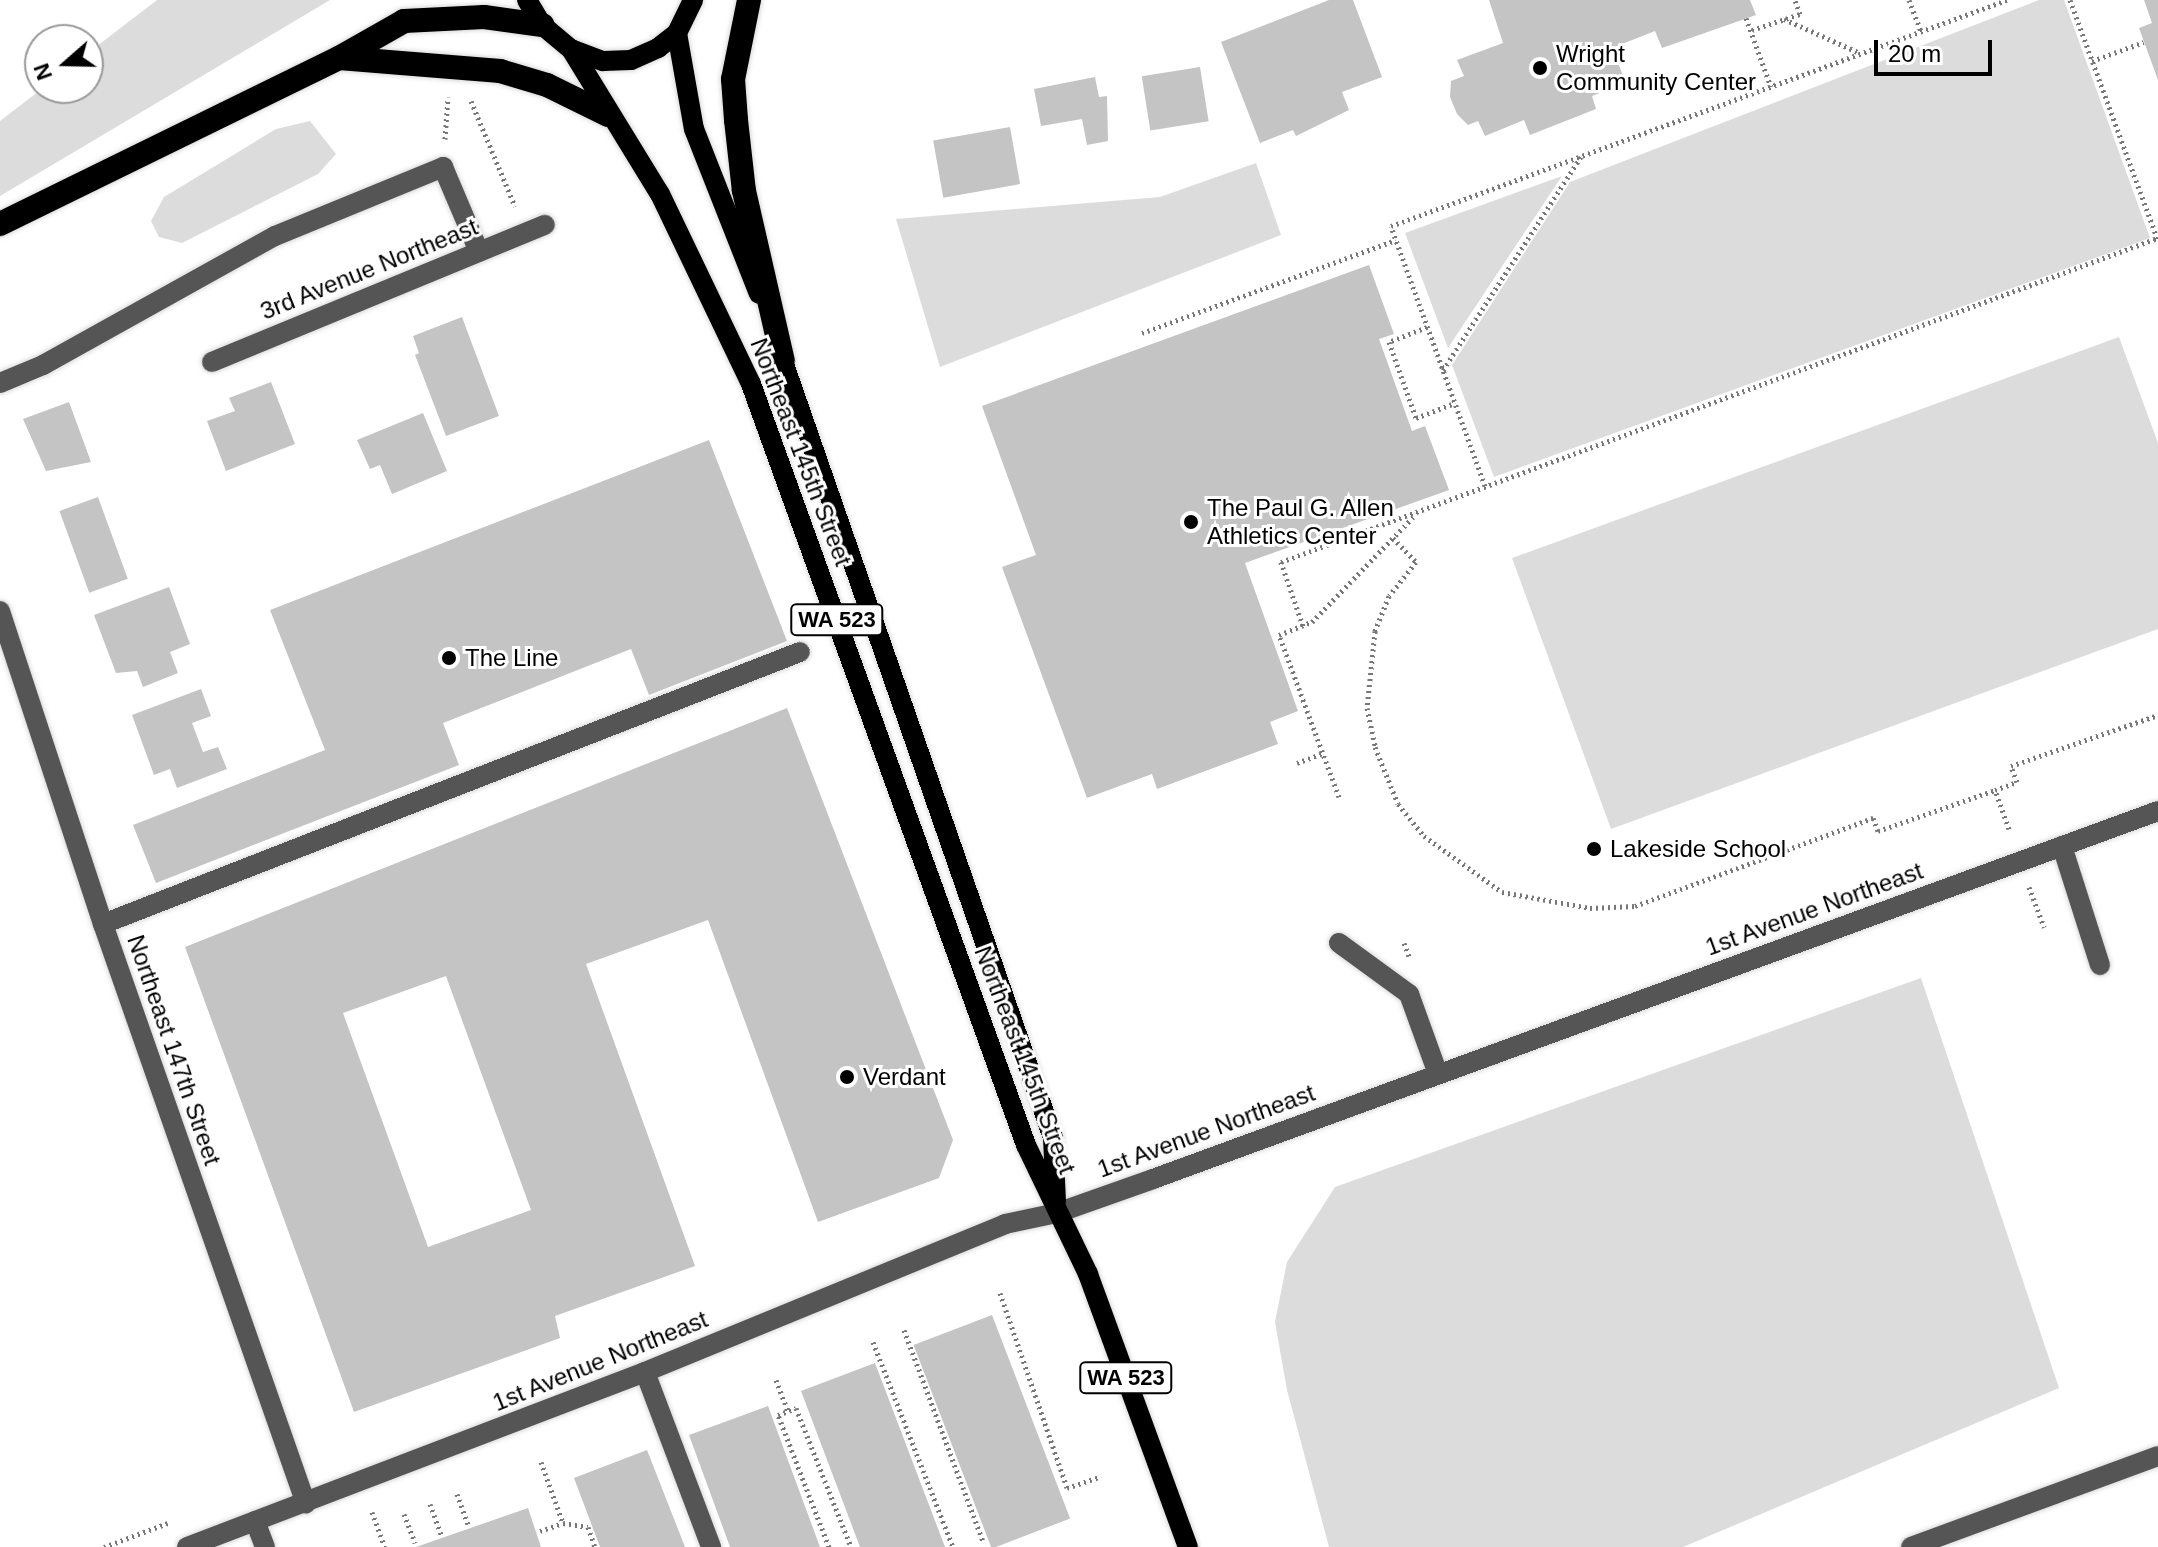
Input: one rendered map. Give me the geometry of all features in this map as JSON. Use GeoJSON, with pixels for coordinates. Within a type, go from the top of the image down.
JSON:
{"type":"FeatureCollection","features":[{"type":"Feature","properties":{"kind":"highway"},"geometry":{"type":"LineString","coordinates":[[749,0],[733,79],[736,120],[744,191],[783,361]]}},
{"type":"Feature","properties":{"kind":"highway"},"geometry":{"type":"LineString","coordinates":[[0,224],[339,58],[404,21],[484,17],[542,25]]}},
{"type":"Feature","properties":{"kind":"highway"},"geometry":{"type":"LineString","coordinates":[[339,58],[500,71],[547,85],[608,115]]}},
{"type":"Feature","properties":{"kind":"main road","name":"WA 523"},"geometry":{"type":"LineString","coordinates":[[527,0],[542,25],[571,49],[603,61],[631,60],[677,33]]}},
{"type":"Feature","properties":{"kind":"main road"},"geometry":{"type":"LineString","coordinates":[[677,33],[693,0]]}},
{"type":"Feature","properties":{"kind":"main road","name":"Northeast 145th Street"},"geometry":{"type":"LineString","coordinates":[[677,33],[694,129],[783,361],[1053,1138],[1057,1213]]}},
{"type":"Feature","properties":{"kind":"main road","name":"Northeast 145th Street"},"geometry":{"type":"LineString","coordinates":[[571,49],[608,115],[660,194],[751,384],[1026,1145],[1057,1213]]}},
{"type":"Feature","properties":{"kind":"main road","name":"WA 523"},"geometry":{"type":"LineString","coordinates":[[1057,1213],[1088,1274],[1188,1547]]}},
{"type":"Feature","properties":{"kind":"street"},"geometry":{"type":"LineString","coordinates":[[0,383],[43,365],[275,236],[443,167],[479,252]]}},
{"type":"Feature","properties":{"kind":"street","name":"3rd Avenue Northeast"},"geometry":{"type":"LineString","coordinates":[[212,362],[536,229]]}},
{"type":"Feature","properties":{"kind":"street","name":"Northeast 147th Street"},"geometry":{"type":"LineString","coordinates":[[0,611],[103,924],[306,1504]]}},
{"type":"Feature","properties":{"kind":"street"},"geometry":{"type":"LineString","coordinates":[[103,924],[800,652]]}},
{"type":"Feature","properties":{"kind":"street","name":"1st Avenue Northeast"},"geometry":{"type":"LineString","coordinates":[[187,1547],[645,1372],[1005,1224],[1057,1213],[2158,811]]}},
{"type":"Feature","properties":{"kind":"street"},"geometry":{"type":"LineString","coordinates":[[2062,846],[2100,965]]}},
{"type":"Feature","properties":{"kind":"street"},"geometry":{"type":"LineString","coordinates":[[1339,943],[1409,994],[1438,1074]]}},
{"type":"Feature","properties":{"kind":"street"},"geometry":{"type":"LineString","coordinates":[[645,1372],[711,1547]]}},
{"type":"Feature","properties":{"kind":"street"},"geometry":{"type":"LineString","coordinates":[[1911,1547],[2158,1456]]}},
{"type":"Feature","properties":{"kind":"street"},"geometry":{"type":"LineString","coordinates":[[255,1521],[265,1547]]}},
{"type":"Feature","properties":{"kind":"path"},"geometry":{"type":"LineString","coordinates":[[1752,30],[1800,14],[1795,0]]}},
{"type":"Feature","properties":{"kind":"path"},"geometry":{"type":"LineString","coordinates":[[1909,0],[1921,32]]}},
{"type":"Feature","properties":{"kind":"path"},"geometry":{"type":"LineString","coordinates":[[1485,486],[1391,226],[2007,0]]}},
{"type":"Feature","properties":{"kind":"path"},"geometry":{"type":"LineString","coordinates":[[1303,626],[1281,562],[2158,239],[2070,0]]}},
{"type":"Feature","properties":{"kind":"path"},"geometry":{"type":"LineString","coordinates":[[1746,18],[1771,87]]}},
{"type":"Feature","properties":{"kind":"path"},"geometry":{"type":"LineString","coordinates":[[1784,19],[1861,53]]}},
{"type":"Feature","properties":{"kind":"path"},"geometry":{"type":"LineString","coordinates":[[2092,61],[2144,42]]}},
{"type":"Feature","properties":{"kind":"path"},"geometry":{"type":"LineString","coordinates":[[443,167],[449,90]]}},
{"type":"Feature","properties":{"kind":"path"},"geometry":{"type":"LineString","coordinates":[[467,91],[536,229]]}},
{"type":"Feature","properties":{"kind":"path"},"geometry":{"type":"LineString","coordinates":[[1443,370],[1582,156]]}},
{"type":"Feature","properties":{"kind":"path"},"geometry":{"type":"LineString","coordinates":[[1142,333],[1396,240]]}},
{"type":"Feature","properties":{"kind":"path"},"geometry":{"type":"LineString","coordinates":[[1427,327],[1389,342],[1411,405],[1416,418],[1455,403]]}},
{"type":"Feature","properties":{"kind":"path"},"geometry":{"type":"LineString","coordinates":[[1339,797],[1279,635],[1303,626],[1419,511]]}},
{"type":"Feature","properties":{"kind":"path"},"geometry":{"type":"LineString","coordinates":[[1393,538],[1416,562],[1389,596],[1375,631],[1367,708],[1375,747],[1398,804],[1424,836],[1502,892],[1590,908],[1635,906],[1873,818],[1878,831],[2017,782],[2011,766],[2158,715]]}},
{"type":"Feature","properties":{"kind":"path"},"geometry":{"type":"LineString","coordinates":[[1297,763],[1323,753]]}},
{"type":"Feature","properties":{"kind":"path"},"geometry":{"type":"LineString","coordinates":[[1995,790],[2009,829]]}},
{"type":"Feature","properties":{"kind":"path"},"geometry":{"type":"LineString","coordinates":[[2027,880],[2044,927]]}},
{"type":"Feature","properties":{"kind":"path"},"geometry":{"type":"LineString","coordinates":[[1000,1293],[1067,1488],[1101,1476]]}},
{"type":"Feature","properties":{"kind":"path"},"geometry":{"type":"LineString","coordinates":[[904,1330],[983,1541]]}},
{"type":"Feature","properties":{"kind":"path"},"geometry":{"type":"LineString","coordinates":[[873,1342],[953,1547]]}},
{"type":"Feature","properties":{"kind":"path"},"geometry":{"type":"LineString","coordinates":[[776,1380],[788,1411]]}},
{"type":"Feature","properties":{"kind":"path"},"geometry":{"type":"LineString","coordinates":[[829,1547],[778,1415],[796,1408],[851,1547]]}},
{"type":"Feature","properties":{"kind":"path"},"geometry":{"type":"LineString","coordinates":[[541,1462],[563,1523]]}},
{"type":"Feature","properties":{"kind":"path"},"geometry":{"type":"LineString","coordinates":[[457,1494],[468,1524]]}},
{"type":"Feature","properties":{"kind":"path"},"geometry":{"type":"LineString","coordinates":[[430,1504],[441,1534]]}},
{"type":"Feature","properties":{"kind":"path"},"geometry":{"type":"LineString","coordinates":[[372,1512],[385,1547]]}},
{"type":"Feature","properties":{"kind":"path"},"geometry":{"type":"LineString","coordinates":[[404,1514],[415,1543]]}},
{"type":"Feature","properties":{"kind":"path"},"geometry":{"type":"LineString","coordinates":[[104,1547],[183,1517]]}},
{"type":"Feature","properties":{"kind":"path"},"geometry":{"type":"LineString","coordinates":[[540,1531],[563,1523],[588,1527],[595,1547]]}},
{"type":"Feature","properties":{"kind":"shaded area"},"geometry":{"type":"Polygon","coordinates":[[[157,0],[330,0],[0,196],[0,121],[24,103],[104,104],[104,41],[157,0]]]}},
{"type":"Feature","properties":{"kind":"shaded area"},"geometry":{"type":"Polygon","coordinates":[[[2039,0],[2064,0],[2150,238],[1494,477],[1452,365],[1570,182],[2039,0]]]}},
{"type":"Feature","properties":{"kind":"shaded area"},"geometry":{"type":"Polygon","coordinates":[[[310,121],[336,154],[318,174],[182,243],[159,237],[151,221],[164,197],[276,129],[310,121]]]}},
{"type":"Feature","properties":{"kind":"shaded area"},"geometry":{"type":"Polygon","coordinates":[[[1256,163],[1281,235],[940,367],[896,219],[1160,197],[1256,163]]]}},
{"type":"Feature","properties":{"kind":"shaded area"},"geometry":{"type":"Polygon","coordinates":[[[1562,176],[1499,271],[1448,348],[1405,233],[1562,176]]]}},
{"type":"Feature","properties":{"kind":"shaded area"},"geometry":{"type":"Polygon","coordinates":[[[2119,337],[2158,443],[2158,629],[1611,829],[1512,558],[2119,337]]]}},
{"type":"Feature","properties":{"kind":"shaded area"},"geometry":{"type":"Polygon","coordinates":[[[1921,978],[2059,1388],[1683,1547],[1329,1547],[1287,1390],[1275,1322],[1287,1262],[1335,1187],[1921,978]]]}},
{"type":"Feature","properties":{"kind":"building"},"geometry":{"type":"Polygon","coordinates":[[[1329,0],[1353,0],[1382,77],[1342,92],[1349,110],[1296,136],[1293,130],[1260,143],[1221,42],[1329,0]]]}},
{"type":"Feature","properties":{"kind":"building","name":"Wright Community Center"},"geometry":{"type":"Polygon","coordinates":[[[1489,0],[1750,0],[1756,15],[1662,48],[1655,31],[1612,48],[1626,83],[1592,96],[1596,109],[1530,135],[1524,120],[1485,136],[1478,121],[1468,125],[1457,114],[1450,97],[1451,81],[1464,76],[1457,60],[1503,43],[1489,0]]]}},
{"type":"Feature","properties":{"kind":"building"},"geometry":{"type":"Polygon","coordinates":[[[2144,0],[2158,0],[2158,80],[2139,28],[2152,23],[2144,0]]]}},
{"type":"Feature","properties":{"kind":"building"},"geometry":{"type":"Polygon","coordinates":[[[1200,67],[1209,121],[1150,131],[1142,76],[1200,67]]]}},
{"type":"Feature","properties":{"kind":"building"},"geometry":{"type":"Polygon","coordinates":[[[1095,77],[1099,97],[1107,96],[1108,141],[1087,145],[1082,119],[1041,126],[1034,89],[1095,77]]]}},
{"type":"Feature","properties":{"kind":"building"},"geometry":{"type":"Polygon","coordinates":[[[1010,127],[1020,184],[943,198],[933,141],[1010,127]]]}},
{"type":"Feature","properties":{"kind":"building","name":"The Paul G. Allen Athletics Center"},"geometry":{"type":"Polygon","coordinates":[[[1369,265],[1394,334],[1379,339],[1412,431],[1425,426],[1449,490],[1245,563],[1298,711],[1270,722],[1278,744],[1157,789],[1152,774],[1087,798],[1002,567],[1036,555],[982,406],[1369,265]]]}},
{"type":"Feature","properties":{"kind":"building"},"geometry":{"type":"Polygon","coordinates":[[[462,317],[499,416],[446,436],[415,355],[419,353],[413,336],[462,317]]]}},
{"type":"Feature","properties":{"kind":"building"},"geometry":{"type":"Polygon","coordinates":[[[271,382],[295,444],[226,471],[207,421],[235,411],[229,398],[271,382]]]}},
{"type":"Feature","properties":{"kind":"building"},"geometry":{"type":"Polygon","coordinates":[[[69,402],[91,462],[46,471],[23,419],[69,402]]]}},
{"type":"Feature","properties":{"kind":"building"},"geometry":{"type":"Polygon","coordinates":[[[423,413],[447,471],[392,494],[380,465],[370,469],[357,440],[423,413]]]}},
{"type":"Feature","properties":{"kind":"building","name":"The Line"},"geometry":{"type":"Polygon","coordinates":[[[709,440],[787,641],[649,695],[631,649],[443,723],[459,765],[156,883],[133,825],[325,750],[270,610],[709,440]]]}},
{"type":"Feature","properties":{"kind":"building"},"geometry":{"type":"Polygon","coordinates":[[[98,497],[128,579],[89,593],[59,511],[98,497]]]}},
{"type":"Feature","properties":{"kind":"building"},"geometry":{"type":"Polygon","coordinates":[[[169,587],[190,644],[170,652],[178,673],[143,687],[137,671],[116,673],[94,615],[169,587]]]}},
{"type":"Feature","properties":{"kind":"building"},"geometry":{"type":"Polygon","coordinates":[[[201,689],[211,716],[192,723],[203,752],[218,747],[227,769],[177,788],[170,769],[154,775],[132,715],[201,689]]]}},
{"type":"Feature","properties":{"kind":"building","name":"Verdant"},"geometry":{"type":"Polygon","coordinates":[[[787,708],[953,1140],[939,1178],[818,1222],[708,920],[586,964],[695,1266],[555,1316],[560,1338],[354,1412],[185,947],[787,708]],[[446,976],[343,1013],[428,1247],[531,1210],[446,976]]]}},
{"type":"Feature","properties":{"kind":"building"},"geometry":{"type":"Polygon","coordinates":[[[992,1315],[1070,1519],[991,1547],[914,1345],[992,1315]]]}},
{"type":"Feature","properties":{"kind":"building"},"geometry":{"type":"Polygon","coordinates":[[[875,1363],[945,1547],[860,1547],[801,1391],[875,1363]]]}},
{"type":"Feature","properties":{"kind":"building"},"geometry":{"type":"Polygon","coordinates":[[[768,1406],[820,1547],[730,1547],[689,1435],[768,1406]]]}},
{"type":"Feature","properties":{"kind":"building"},"geometry":{"type":"Polygon","coordinates":[[[647,1450],[685,1547],[600,1547],[574,1478],[647,1450]]]}},
{"type":"Feature","properties":{"kind":"building"},"geometry":{"type":"Polygon","coordinates":[[[528,1508],[541,1547],[416,1547],[528,1508]]]}},
{"type":"Feature","properties":{"kind":"place","name":"Wright Community Center"},"geometry":{"type":"Point","coordinates":[1540,68]}},
{"type":"Feature","properties":{"kind":"place","name":"The Paul G. Allen Athletics Center"},"geometry":{"type":"Point","coordinates":[1191,522]}},
{"type":"Feature","properties":{"kind":"place","name":"The Line"},"geometry":{"type":"Point","coordinates":[449,658]}},
{"type":"Feature","properties":{"kind":"place","name":"Lakeside School"},"geometry":{"type":"Point","coordinates":[1594,849]}},
{"type":"Feature","properties":{"kind":"place","name":"Verdant"},"geometry":{"type":"Point","coordinates":[847,1077]}}]}
